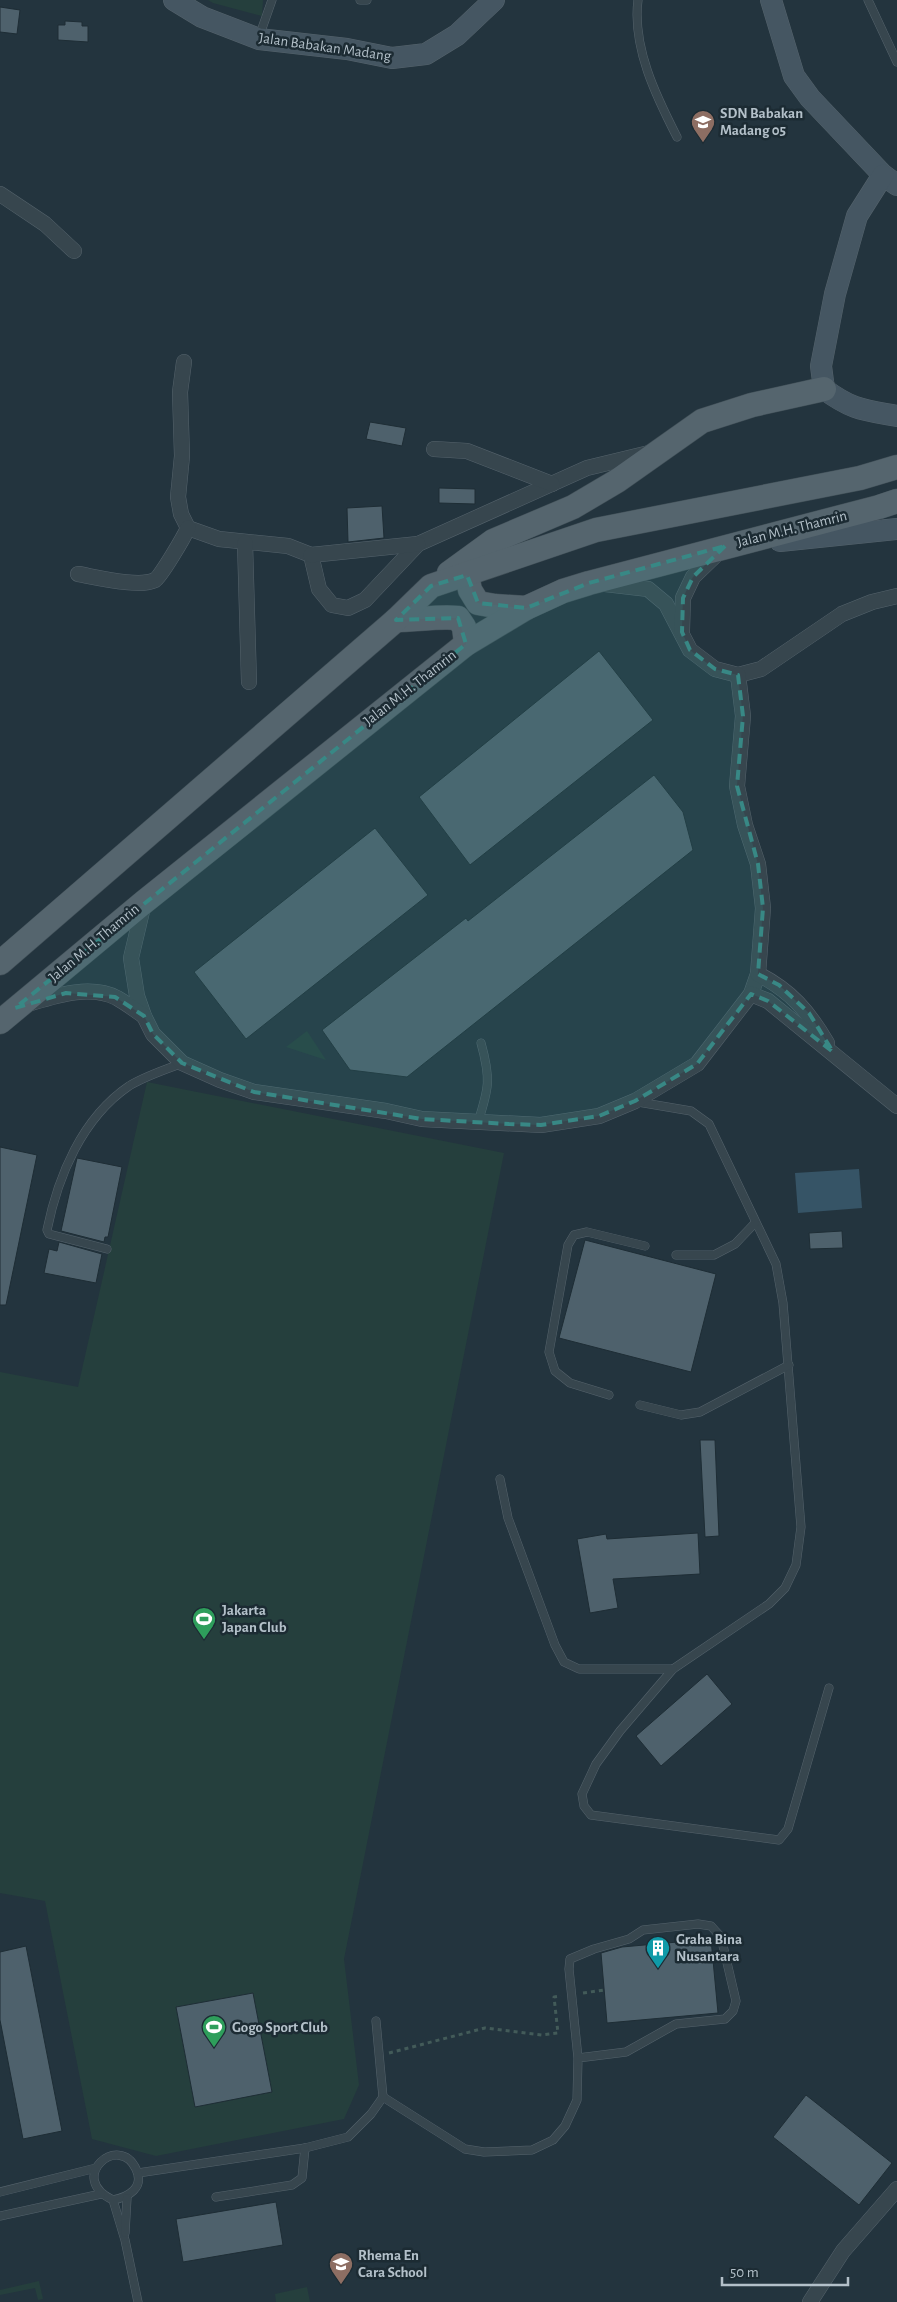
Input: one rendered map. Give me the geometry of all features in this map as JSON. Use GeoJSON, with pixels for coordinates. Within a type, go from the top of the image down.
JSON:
{"type":"FeatureCollection","features":[{"type":"Feature","properties":{"kind":"main road","name":"Jalan Babakan Madang"},"geometry":{"type":"LineString","coordinates":[[174,0],[202,17],[259,38],[347,49],[392,58],[426,54],[457,35],[494,0]]}},
{"type":"Feature","properties":{"kind":"main road"},"geometry":{"type":"LineString","coordinates":[[771,0],[794,76],[810,98],[890,180],[857,216],[835,294],[821,366],[824,389]]}},
{"type":"Feature","properties":{"kind":"main road"},"geometry":{"type":"LineString","coordinates":[[0,963],[396,620],[431,586],[493,541],[573,507],[617,481],[702,421],[752,405],[824,389],[855,409],[897,416]]}},
{"type":"Feature","properties":{"kind":"main road"},"geometry":{"type":"LineString","coordinates":[[431,586],[543,546],[596,530],[860,478],[897,466]]}},
{"type":"Feature","properties":{"kind":"main road","name":"Jalan M.H. Thamrin"},"geometry":{"type":"LineString","coordinates":[[8,1015],[144,902],[466,644],[526,608],[563,591],[590,583],[897,501]]}},
{"type":"Feature","properties":{"kind":"main road"},"geometry":{"type":"LineString","coordinates":[[725,546],[897,529]]}},
{"type":"Feature","properties":{"kind":"main road"},"geometry":{"type":"LineString","coordinates":[[467,574],[470,590],[478,602],[496,606],[526,608]]}},
{"type":"Feature","properties":{"kind":"main road"},"geometry":{"type":"LineString","coordinates":[[396,620],[458,618],[464,627],[466,644]]}},
{"type":"Feature","properties":{"kind":"street"},"geometry":{"type":"LineString","coordinates":[[0,194],[45,224],[74,251]]}},
{"type":"Feature","properties":{"kind":"street"},"geometry":{"type":"LineString","coordinates":[[184,362],[180,392],[182,456],[178,497],[181,514],[188,528],[219,539],[288,546],[311,555],[418,544],[587,468],[662,450]]}},
{"type":"Feature","properties":{"kind":"street"},"geometry":{"type":"LineString","coordinates":[[434,449],[467,452],[552,484]]}},
{"type":"Feature","properties":{"kind":"street"},"geometry":{"type":"LineString","coordinates":[[78,574],[143,583],[156,579],[188,528]]}},
{"type":"Feature","properties":{"kind":"street"},"geometry":{"type":"LineString","coordinates":[[245,543],[249,682]]}},
{"type":"Feature","properties":{"kind":"street"},"geometry":{"type":"LineString","coordinates":[[311,555],[319,589],[332,606],[348,608],[365,600],[418,544]]}},
{"type":"Feature","properties":{"kind":"street"},"geometry":{"type":"LineString","coordinates":[[682,632],[683,598],[693,577],[725,546]]}},
{"type":"Feature","properties":{"kind":"street"},"geometry":{"type":"LineString","coordinates":[[590,583],[648,588],[666,604],[690,650],[715,669],[738,675],[761,669],[842,614],[872,602],[897,596]]}},
{"type":"Feature","properties":{"kind":"street"},"geometry":{"type":"LineString","coordinates":[[144,902],[131,958],[137,996],[153,1034],[182,1063],[220,1080],[254,1092],[386,1111],[422,1119],[541,1125],[599,1116],[635,1101],[697,1064],[751,994],[758,974],[763,908],[758,864],[745,825],[737,786],[742,716],[738,675]]}},
{"type":"Feature","properties":{"kind":"street"},"geometry":{"type":"LineString","coordinates":[[758,974],[779,985],[809,1013],[833,1052]]}},
{"type":"Feature","properties":{"kind":"street"},"geometry":{"type":"LineString","coordinates":[[8,1015],[66,993],[88,992],[115,997],[144,1016]]}},
{"type":"Feature","properties":{"kind":"street"},"geometry":{"type":"LineString","coordinates":[[751,994],[768,1001],[897,1106]]}},
{"type":"Feature","properties":{"kind":"street"},"geometry":{"type":"LineString","coordinates":[[810,2302],[843,2251],[897,2190]]}},
{"type":"Feature","properties":{"kind":"lane"},"geometry":{"type":"LineString","coordinates":[[259,38],[272,0]]}},
{"type":"Feature","properties":{"kind":"lane"},"geometry":{"type":"LineString","coordinates":[[360,0],[367,0]]}},
{"type":"Feature","properties":{"kind":"lane"},"geometry":{"type":"LineString","coordinates":[[638,0],[640,42],[655,95],[676,137]]}},
{"type":"Feature","properties":{"kind":"lane"},"geometry":{"type":"LineString","coordinates":[[868,0],[897,62]]}},
{"type":"Feature","properties":{"kind":"lane"},"geometry":{"type":"LineString","coordinates":[[478,1122],[488,1091],[488,1066],[481,1043]]}},
{"type":"Feature","properties":{"kind":"lane"},"geometry":{"type":"LineString","coordinates":[[107,1249],[49,1234],[47,1230],[68,1161],[76,1145],[100,1113],[123,1091],[130,1086],[182,1063]]}},
{"type":"Feature","properties":{"kind":"lane"},"geometry":{"type":"LineString","coordinates":[[635,1101],[692,1111],[708,1124],[776,1264],[783,1303],[789,1365],[801,1527],[796,1565],[785,1588],[768,1604],[673,1669],[620,1731],[596,1764],[582,1794],[584,1806],[591,1815],[778,1840],[788,1829],[829,1688]]}},
{"type":"Feature","properties":{"kind":"lane"},"geometry":{"type":"LineString","coordinates":[[676,1254],[714,1255],[735,1244],[755,1223]]}},
{"type":"Feature","properties":{"kind":"lane"},"geometry":{"type":"LineString","coordinates":[[609,1395],[570,1383],[555,1372],[549,1352],[568,1245],[574,1235],[587,1232],[645,1246]]}},
{"type":"Feature","properties":{"kind":"lane"},"geometry":{"type":"LineString","coordinates":[[640,1405],[681,1415],[700,1412],[789,1365]]}},
{"type":"Feature","properties":{"kind":"lane"},"geometry":{"type":"LineString","coordinates":[[500,1479],[508,1518],[555,1644],[564,1662],[579,1669],[673,1669]]}},
{"type":"Feature","properties":{"kind":"lane"},"geometry":{"type":"LineString","coordinates":[[383,2097],[465,2148],[484,2152],[532,2150],[553,2140],[565,2126],[576,2100],[578,2058],[571,1995],[570,1959],[594,1949],[628,1939],[643,1930],[698,1924],[711,1926],[721,1937],[736,2001],[733,2011],[725,2019],[676,2024],[626,2052],[578,2058]]}},
{"type":"Feature","properties":{"kind":"lane"},"geometry":{"type":"LineString","coordinates":[[138,2173],[305,2148],[348,2137],[371,2114],[383,2097],[376,2021]]}},
{"type":"Feature","properties":{"kind":"lane"},"geometry":{"type":"LineString","coordinates":[[216,2197],[292,2185],[302,2178],[305,2148]]}},
{"type":"Feature","properties":{"kind":"lane"},"geometry":{"type":"LineString","coordinates":[[119,2155],[127,2158],[134,2164],[138,2173],[138,2182],[134,2191],[127,2198],[113,2200],[101,2194],[94,2182],[96,2168],[101,2160],[109,2156],[119,2155]]}},
{"type":"Feature","properties":{"kind":"lane"},"geometry":{"type":"LineString","coordinates":[[0,2192],[96,2168]]}},
{"type":"Feature","properties":{"kind":"lane"},"geometry":{"type":"LineString","coordinates":[[0,2216],[101,2194]]}},
{"type":"Feature","properties":{"kind":"lane"},"geometry":{"type":"LineString","coordinates":[[125,2240],[127,2198]]}},
{"type":"Feature","properties":{"kind":"lane"},"geometry":{"type":"LineString","coordinates":[[113,2200],[125,2240],[138,2302]]}},
{"type":"Feature","properties":{"kind":"path"},"geometry":{"type":"LineString","coordinates":[[379,2056],[485,2028],[542,2035],[558,2033],[554,1997],[604,1990]]}},
{"type":"Feature","properties":{"kind":"highlighted area"},"geometry":{"type":"Polygon","coordinates":[[[725,546],[693,577],[683,598],[682,632],[690,650],[715,669],[738,675],[743,716],[737,786],[758,864],[763,908],[758,974],[779,985],[809,1013],[833,1052],[768,1001],[751,994],[697,1064],[635,1101],[599,1116],[541,1125],[509,1124],[422,1119],[254,1092],[182,1063],[153,1034],[144,1016],[115,997],[66,993],[15,1008],[466,644],[458,618],[396,620],[431,586],[467,575],[478,603],[526,608],[589,583],[725,546]]]}},
{"type":"Feature","properties":{"kind":"green space"},"geometry":{"type":"Polygon","coordinates":[[[208,0],[263,0],[262,16],[213,3],[208,0]]]}},
{"type":"Feature","properties":{"kind":"green space"},"geometry":{"type":"Polygon","coordinates":[[[307,1031],[326,1060],[286,1047],[307,1031]]]}},
{"type":"Feature","properties":{"kind":"green space","name":"Jakarta Japan Club"},"geometry":{"type":"Polygon","coordinates":[[[147,1082],[504,1153],[344,1959],[359,2085],[344,2119],[156,2156],[92,2139],[45,1901],[0,1893],[0,1372],[78,1387],[147,1082]]]}},
{"type":"Feature","properties":{"kind":"green space"},"geometry":{"type":"Polygon","coordinates":[[[39,2281],[43,2299],[38,2300],[35,2288],[0,2295],[0,2290],[39,2281]]]}},
{"type":"Feature","properties":{"kind":"green space"},"geometry":{"type":"Polygon","coordinates":[[[307,2287],[310,2302],[276,2302],[275,2294],[307,2287]]]}},
{"type":"Feature","properties":{"kind":"water"},"geometry":{"type":"Polygon","coordinates":[[[859,1169],[862,1208],[798,1213],[795,1173],[859,1169]]]}},
{"type":"Feature","properties":{"kind":"building"},"geometry":{"type":"Polygon","coordinates":[[[0,7],[20,10],[17,34],[0,32],[0,7]]]}},
{"type":"Feature","properties":{"kind":"building"},"geometry":{"type":"Polygon","coordinates":[[[65,21],[82,22],[82,26],[88,26],[88,42],[58,40],[58,25],[65,25],[65,21]]]}},
{"type":"Feature","properties":{"kind":"building"},"geometry":{"type":"Polygon","coordinates":[[[370,422],[406,428],[402,446],[366,439],[370,422]]]}},
{"type":"Feature","properties":{"kind":"building"},"geometry":{"type":"Polygon","coordinates":[[[439,488],[475,489],[475,504],[439,503],[439,488]]]}},
{"type":"Feature","properties":{"kind":"building"},"geometry":{"type":"Polygon","coordinates":[[[382,506],[384,538],[348,542],[347,508],[382,506]]]}},
{"type":"Feature","properties":{"kind":"building"},"geometry":{"type":"Polygon","coordinates":[[[599,651],[653,720],[470,865],[419,797],[599,651]]]}},
{"type":"Feature","properties":{"kind":"building"},"geometry":{"type":"Polygon","coordinates":[[[654,775],[683,812],[693,850],[407,1077],[350,1070],[322,1030],[466,918],[468,921],[654,775]]]}},
{"type":"Feature","properties":{"kind":"building"},"geometry":{"type":"Polygon","coordinates":[[[375,828],[428,895],[246,1039],[194,972],[375,828]]]}},
{"type":"Feature","properties":{"kind":"building"},"geometry":{"type":"Polygon","coordinates":[[[0,1147],[37,1155],[6,1305],[0,1305],[0,1147]]]}},
{"type":"Feature","properties":{"kind":"building"},"geometry":{"type":"Polygon","coordinates":[[[77,1158],[122,1167],[108,1237],[105,1237],[104,1242],[61,1231],[77,1158]]]}},
{"type":"Feature","properties":{"kind":"building"},"geometry":{"type":"Polygon","coordinates":[[[842,1231],[843,1248],[810,1249],[809,1233],[842,1231]]]}},
{"type":"Feature","properties":{"kind":"building"},"geometry":{"type":"Polygon","coordinates":[[[585,1240],[716,1274],[691,1372],[559,1338],[585,1240]]]}},
{"type":"Feature","properties":{"kind":"building"},"geometry":{"type":"Polygon","coordinates":[[[59,1242],[102,1254],[96,1283],[44,1273],[49,1249],[57,1251],[59,1242]]]}},
{"type":"Feature","properties":{"kind":"building"},"geometry":{"type":"Polygon","coordinates":[[[700,1440],[715,1440],[719,1536],[705,1537],[700,1440]]]}},
{"type":"Feature","properties":{"kind":"building"},"geometry":{"type":"Polygon","coordinates":[[[698,1533],[700,1574],[613,1579],[618,1608],[590,1613],[577,1539],[606,1534],[607,1539],[698,1533]]]}},
{"type":"Feature","properties":{"kind":"building"},"geometry":{"type":"Polygon","coordinates":[[[707,1674],[732,1704],[661,1766],[636,1736],[707,1674]]]}},
{"type":"Feature","properties":{"kind":"building","name":"Graha Bina Nusantara"},"geometry":{"type":"Polygon","coordinates":[[[711,1939],[718,2013],[607,2023],[601,1953],[622,1947],[711,1939]]]}},
{"type":"Feature","properties":{"kind":"building"},"geometry":{"type":"Polygon","coordinates":[[[26,1946],[62,2131],[23,2139],[0,2020],[0,1952],[26,1946]]]}},
{"type":"Feature","properties":{"kind":"building"},"geometry":{"type":"Polygon","coordinates":[[[253,1993],[272,2092],[195,2107],[176,2007],[253,1993]]]}},
{"type":"Feature","properties":{"kind":"building"},"geometry":{"type":"Polygon","coordinates":[[[806,2095],[892,2163],[859,2205],[773,2137],[806,2095]]]}},
{"type":"Feature","properties":{"kind":"building"},"geometry":{"type":"Polygon","coordinates":[[[276,2202],[283,2245],[183,2262],[176,2219],[276,2202]]]}},
{"type":"Feature","properties":{"kind":"place","name":"SDN Babakan Madang 05"},"geometry":{"type":"Point","coordinates":[703,143]}},
{"type":"Feature","properties":{"kind":"place","name":"Jakarta Japan Club"},"geometry":{"type":"Point","coordinates":[204,1640]}},
{"type":"Feature","properties":{"kind":"place","name":"Graha Bina Nusantara"},"geometry":{"type":"Point","coordinates":[658,1969]}},
{"type":"Feature","properties":{"kind":"place","name":"Gogo Sport Club"},"geometry":{"type":"Point","coordinates":[214,2048]}},
{"type":"Feature","properties":{"kind":"place","name":"Rhema En Cara School"},"geometry":{"type":"Point","coordinates":[341,2285]}}]}
